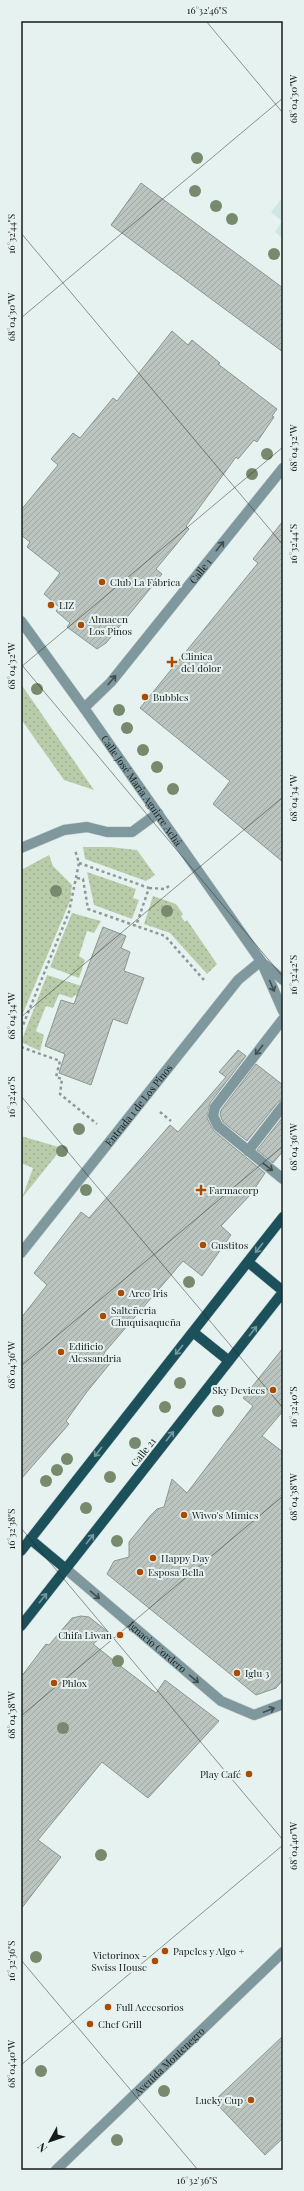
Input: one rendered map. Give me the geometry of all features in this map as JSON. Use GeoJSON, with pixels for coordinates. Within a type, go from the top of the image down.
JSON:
{"type":"FeatureCollection","features":[{"type":"Feature","properties":{"kind":"main road"},"geometry":{"type":"LineString","coordinates":[[21,1550],[283,1217]]}},
{"type":"Feature","properties":{"kind":"main road"},"geometry":{"type":"LineString","coordinates":[[248,1262],[283,1291]]}},
{"type":"Feature","properties":{"kind":"main road","name":"Calle 21"},"geometry":{"type":"LineString","coordinates":[[21,1626],[283,1291]]}},
{"type":"Feature","properties":{"kind":"main road"},"geometry":{"type":"LineString","coordinates":[[193,1332],[229,1361]]}},
{"type":"Feature","properties":{"kind":"main road"},"geometry":{"type":"LineString","coordinates":[[30,1539],[66,1569]]}},
{"type":"Feature","properties":{"kind":"street","name":"Calle 1"},"geometry":{"type":"LineString","coordinates":[[84,708],[110,682],[283,468]]}},
{"type":"Feature","properties":{"kind":"street","name":"Calle José María Aguirre Achá"},"geometry":{"type":"LineString","coordinates":[[21,621],[84,708],[261,961],[283,1011]]}},
{"type":"Feature","properties":{"kind":"street"},"geometry":{"type":"LineString","coordinates":[[21,848],[64,830],[87,827],[107,832],[132,832],[158,813]]}},
{"type":"Feature","properties":{"kind":"street","name":"Calle José María Aguirre Achá"},"geometry":{"type":"LineString","coordinates":[[261,961],[283,980]]}},
{"type":"Feature","properties":{"kind":"street","name":"Entrada 1 de Los Pinos"},"geometry":{"type":"LineString","coordinates":[[21,1253],[238,980],[261,961]]}},
{"type":"Feature","properties":{"kind":"street"},"geometry":{"type":"LineString","coordinates":[[283,1019],[214,1107],[213,1116],[218,1126],[283,1179]]}},
{"type":"Feature","properties":{"kind":"street"},"geometry":{"type":"LineString","coordinates":[[248,1151],[283,1106]]}},
{"type":"Feature","properties":{"kind":"street","name":"Ignacio Cordero"},"geometry":{"type":"LineString","coordinates":[[66,1569],[221,1701],[254,1716],[283,1704]]}},
{"type":"Feature","properties":{"kind":"street","name":"Avenida Montenegro"},"geometry":{"type":"LineString","coordinates":[[56,2170],[283,1952]]}},
{"type":"Feature","properties":{"kind":"path"},"geometry":{"type":"LineString","coordinates":[[21,1030],[69,912],[79,863],[74,846]]}},
{"type":"Feature","properties":{"kind":"path"},"geometry":{"type":"LineString","coordinates":[[79,863],[149,888],[165,889],[169,886]]}},
{"type":"Feature","properties":{"kind":"path"},"geometry":{"type":"LineString","coordinates":[[77,878],[83,879],[88,909],[165,936],[204,980]]}},
{"type":"Feature","properties":{"kind":"path"},"geometry":{"type":"LineString","coordinates":[[136,926],[149,888]]}},
{"type":"Feature","properties":{"kind":"path"},"geometry":{"type":"LineString","coordinates":[[21,1047],[60,1061],[56,1077],[62,1079],[60,1094],[114,1136]]}},
{"type":"Feature","properties":{"kind":"path"},"geometry":{"type":"LineString","coordinates":[[156,1109],[171,1121]]}},
{"type":"Feature","properties":{"kind":"shaded area"},"geometry":{"type":"Polygon","coordinates":[[[283,197],[283,239],[275,232],[282,221],[271,212],[283,197]]]}},
{"type":"Feature","properties":{"kind":"green space"},"geometry":{"type":"Polygon","coordinates":[[[21,684],[94,790],[64,780],[21,719],[21,684]]]}},
{"type":"Feature","properties":{"kind":"green space"},"geometry":{"type":"Polygon","coordinates":[[[83,847],[110,847],[137,850],[155,875],[146,881],[85,859],[83,847]]]}},
{"type":"Feature","properties":{"kind":"green space"},"geometry":{"type":"Polygon","coordinates":[[[49,855],[53,866],[72,885],[70,901],[21,1018],[21,870],[49,855]]]}},
{"type":"Feature","properties":{"kind":"green space"},"geometry":{"type":"Polygon","coordinates":[[[87,872],[136,889],[133,898],[139,900],[132,919],[94,905],[87,872]]]}},
{"type":"Feature","properties":{"kind":"green space"},"geometry":{"type":"Polygon","coordinates":[[[153,896],[176,904],[183,914],[181,917],[185,922],[187,920],[217,964],[207,974],[170,933],[144,924],[153,896]]]}},
{"type":"Feature","properties":{"kind":"green space"},"geometry":{"type":"Polygon","coordinates":[[[72,913],[101,921],[94,933],[87,931],[79,956],[85,960],[79,978],[50,967],[72,913]]]}},
{"type":"Feature","properties":{"kind":"green space"},"geometry":{"type":"Polygon","coordinates":[[[47,975],[94,990],[79,998],[75,995],[72,998],[59,994],[53,1008],[46,1006],[36,1031],[44,1035],[40,1051],[21,1042],[47,975]]]}},
{"type":"Feature","properties":{"kind":"green space"},"geometry":{"type":"Polygon","coordinates":[[[21,1136],[62,1148],[22,1198],[33,1168],[21,1163],[21,1136]]]}},
{"type":"Feature","properties":{"kind":"building"},"geometry":{"type":"Polygon","coordinates":[[[141,183],[283,288],[283,352],[111,225],[141,183]]]}},
{"type":"Feature","properties":{"kind":"building"},"geometry":{"type":"Polygon","coordinates":[[[172,331],[188,345],[192,340],[220,363],[218,364],[277,409],[272,416],[274,417],[257,442],[254,440],[238,459],[236,457],[186,526],[189,529],[156,569],[162,574],[106,643],[97,649],[67,627],[70,623],[56,611],[59,607],[44,594],[60,573],[27,547],[30,542],[21,535],[21,510],[58,465],[51,459],[73,433],[80,438],[113,398],[117,401],[172,331]]]}},
{"type":"Feature","properties":{"kind":"building"},"geometry":{"type":"Polygon","coordinates":[[[283,521],[283,862],[213,804],[230,781],[140,708],[258,563],[253,559],[283,521]]]}},
{"type":"Feature","properties":{"kind":"building"},"geometry":{"type":"Polygon","coordinates":[[[103,927],[126,936],[121,948],[130,952],[124,971],[144,978],[127,1024],[113,1019],[91,1085],[59,1073],[65,1054],[45,1046],[61,1000],[74,1004],[103,927]]]}},
{"type":"Feature","properties":{"kind":"building"},"geometry":{"type":"Polygon","coordinates":[[[238,1050],[246,1056],[210,1103],[207,1118],[214,1131],[265,1173],[251,1194],[221,1226],[231,1235],[202,1276],[183,1261],[104,1353],[112,1361],[66,1421],[69,1424],[21,1479],[21,1318],[47,1285],[34,1273],[81,1212],[89,1218],[170,1125],[178,1132],[226,1077],[219,1072],[238,1050]]]}},
{"type":"Feature","properties":{"kind":"building"},"geometry":{"type":"Polygon","coordinates":[[[256,1064],[283,1085],[283,1100],[278,1102],[247,1141],[223,1122],[220,1115],[221,1110],[256,1064]]]}},
{"type":"Feature","properties":{"kind":"building"},"geometry":{"type":"Polygon","coordinates":[[[283,1117],[283,1151],[273,1163],[257,1150],[283,1117]]]}},
{"type":"Feature","properties":{"kind":"building"},"geometry":{"type":"Polygon","coordinates":[[[283,1348],[283,1411],[262,1436],[283,1452],[283,1680],[276,1688],[256,1695],[107,1574],[114,1561],[129,1557],[129,1542],[157,1509],[164,1507],[172,1479],[187,1493],[253,1406],[243,1398],[283,1348]]]}},
{"type":"Feature","properties":{"kind":"building"},"geometry":{"type":"Polygon","coordinates":[[[81,1616],[89,1617],[108,1632],[93,1644],[123,1668],[156,1693],[165,1680],[219,1721],[148,1798],[102,1762],[38,1840],[61,1857],[21,1909],[21,1677],[46,1644],[49,1645],[72,1618],[81,1616]]]}},
{"type":"Feature","properties":{"kind":"building"},"geometry":{"type":"Polygon","coordinates":[[[283,2036],[283,2138],[265,2155],[214,2101],[283,2036]]]}},
{"type":"Feature","properties":{"kind":"place","name":"Club La Fábrica"},"geometry":{"type":"Point","coordinates":[102,582]}},
{"type":"Feature","properties":{"kind":"place","name":"LIZ"},"geometry":{"type":"Point","coordinates":[51,605]}},
{"type":"Feature","properties":{"kind":"place","name":"Almacen Los Pinos"},"geometry":{"type":"Point","coordinates":[81,625]}},
{"type":"Feature","properties":{"kind":"place","name":"Clinica del dolor"},"geometry":{"type":"Point","coordinates":[172,662]}},
{"type":"Feature","properties":{"kind":"place","name":"Bubbles"},"geometry":{"type":"Point","coordinates":[145,697]}},
{"type":"Feature","properties":{"kind":"place","name":"Farmacorp"},"geometry":{"type":"Point","coordinates":[201,1190]}},
{"type":"Feature","properties":{"kind":"place","name":"Gustitos"},"geometry":{"type":"Point","coordinates":[203,1245]}},
{"type":"Feature","properties":{"kind":"place","name":"Arco Iris"},"geometry":{"type":"Point","coordinates":[121,1293]}},
{"type":"Feature","properties":{"kind":"place","name":"Salteñeria Chuquisaqueña"},"geometry":{"type":"Point","coordinates":[103,1316]}},
{"type":"Feature","properties":{"kind":"place","name":"Edificio Alessandria"},"geometry":{"type":"Point","coordinates":[61,1352]}},
{"type":"Feature","properties":{"kind":"place","name":"Sky Devices"},"geometry":{"type":"Point","coordinates":[273,1390]}},
{"type":"Feature","properties":{"kind":"place","name":"Wiwo's Mimies"},"geometry":{"type":"Point","coordinates":[184,1515]}},
{"type":"Feature","properties":{"kind":"place","name":"Happy Day"},"geometry":{"type":"Point","coordinates":[153,1558]}},
{"type":"Feature","properties":{"kind":"place","name":"Esposa Bella"},"geometry":{"type":"Point","coordinates":[140,1572]}},
{"type":"Feature","properties":{"kind":"place","name":"Chifa Liwan"},"geometry":{"type":"Point","coordinates":[120,1635]}},
{"type":"Feature","properties":{"kind":"place","name":"Iglu 3"},"geometry":{"type":"Point","coordinates":[237,1673]}},
{"type":"Feature","properties":{"kind":"place","name":"Phlox"},"geometry":{"type":"Point","coordinates":[54,1683]}},
{"type":"Feature","properties":{"kind":"place","name":"Play Café"},"geometry":{"type":"Point","coordinates":[249,1774]}},
{"type":"Feature","properties":{"kind":"place","name":"Papeles y Algo +"},"geometry":{"type":"Point","coordinates":[165,1951]}},
{"type":"Feature","properties":{"kind":"place","name":"Victorinox - Swiss House"},"geometry":{"type":"Point","coordinates":[155,1961]}},
{"type":"Feature","properties":{"kind":"place","name":"Full Accesorios"},"geometry":{"type":"Point","coordinates":[108,2007]}},
{"type":"Feature","properties":{"kind":"place","name":"Chef Grill"},"geometry":{"type":"Point","coordinates":[90,2024]}},
{"type":"Feature","properties":{"kind":"place","name":"Lucky Cup"},"geometry":{"type":"Point","coordinates":[251,2100]}}]}
